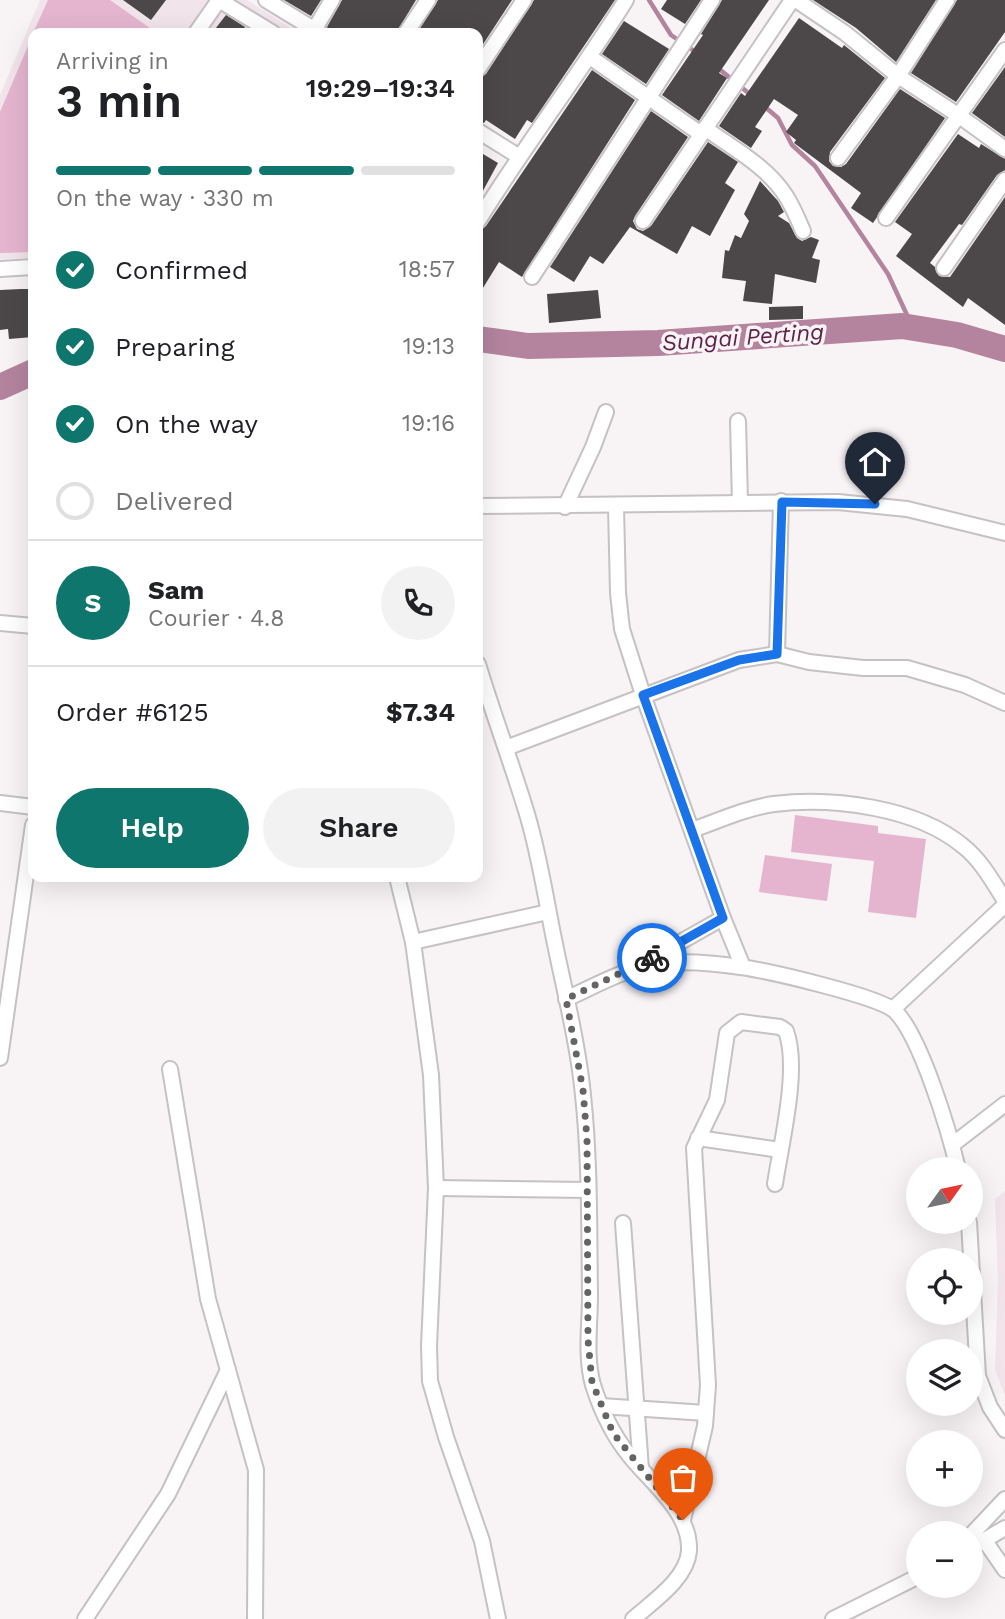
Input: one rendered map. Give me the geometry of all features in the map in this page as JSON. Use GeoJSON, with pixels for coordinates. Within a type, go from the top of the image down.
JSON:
{"type":"FeatureCollection","features":[{"type":"Feature","properties":{"kind":"street"},"geometry":{"type":"LineString","coordinates":[[199,28],[219,0],[265,28]]}},
{"type":"Feature","properties":{"kind":"street"},"geometry":{"type":"LineString","coordinates":[[266,0],[312,28]]}},
{"type":"Feature","properties":{"kind":"street"},"geometry":{"type":"LineString","coordinates":[[318,28],[332,0]]}},
{"type":"Feature","properties":{"kind":"street"},"geometry":{"type":"LineString","coordinates":[[409,28],[428,0]]}},
{"type":"Feature","properties":{"kind":"street"},"geometry":{"type":"LineString","coordinates":[[483,62],[524,0]]}},
{"type":"Feature","properties":{"kind":"street"},"geometry":{"type":"LineString","coordinates":[[483,213],[518,156],[590,57],[626,0]]}},
{"type":"Feature","properties":{"kind":"street"},"geometry":{"type":"LineString","coordinates":[[532,277],[712,0]]}},
{"type":"Feature","properties":{"kind":"street"},"geometry":{"type":"LineString","coordinates":[[643,221],[794,0],[845,33],[898,76],[1005,149]]}},
{"type":"Feature","properties":{"kind":"street"},"geometry":{"type":"LineString","coordinates":[[838,158],[898,76],[947,0]]}},
{"type":"Feature","properties":{"kind":"street"},"geometry":{"type":"LineString","coordinates":[[886,218],[1005,50]]}},
{"type":"Feature","properties":{"kind":"street"},"geometry":{"type":"LineString","coordinates":[[590,57],[648,99],[750,160],[774,181],[786,197],[803,231]]}},
{"type":"Feature","properties":{"kind":"street"},"geometry":{"type":"LineString","coordinates":[[483,134],[518,156]]}},
{"type":"Feature","properties":{"kind":"street"},"geometry":{"type":"LineString","coordinates":[[944,268],[1005,180]]}},
{"type":"Feature","properties":{"kind":"street"},"geometry":{"type":"LineString","coordinates":[[0,269],[28,267]]}},
{"type":"Feature","properties":{"kind":"street"},"geometry":{"type":"LineString","coordinates":[[565,507],[606,412]]}},
{"type":"Feature","properties":{"kind":"street"},"geometry":{"type":"LineString","coordinates":[[738,421],[740,503]]}},
{"type":"Feature","properties":{"kind":"street"},"geometry":{"type":"LineString","coordinates":[[483,506],[782,502],[875,504],[1005,533]]}},
{"type":"Feature","properties":{"kind":"street"},"geometry":{"type":"LineString","coordinates":[[777,654],[782,502]]}},
{"type":"Feature","properties":{"kind":"street"},"geometry":{"type":"LineString","coordinates":[[616,506],[619,611],[643,695],[743,967]]}},
{"type":"Feature","properties":{"kind":"street"},"geometry":{"type":"LineString","coordinates":[[0,623],[28,626]]}},
{"type":"Feature","properties":{"kind":"street"},"geometry":{"type":"LineString","coordinates":[[506,748],[739,660],[777,654],[820,664],[907,668],[965,685],[1005,703]]}},
{"type":"Feature","properties":{"kind":"street"},"geometry":{"type":"LineString","coordinates":[[483,679],[528,817],[583,1090],[587,1139],[588,1340],[592,1382],[613,1433],[683,1520],[688,1538],[689,1552],[686,1563],[677,1577],[633,1619]]}},
{"type":"Feature","properties":{"kind":"street"},"geometry":{"type":"LineString","coordinates":[[0,803],[28,806]]}},
{"type":"Feature","properties":{"kind":"street"},"geometry":{"type":"LineString","coordinates":[[692,830],[771,804],[827,803],[894,812],[933,828],[964,846],[984,868],[1005,903],[893,1009]]}},
{"type":"Feature","properties":{"kind":"street"},"geometry":{"type":"LineString","coordinates":[[0,1058],[5,978],[28,852]]}},
{"type":"Feature","properties":{"kind":"street"},"geometry":{"type":"LineString","coordinates":[[398,882],[413,942],[431,1075],[436,1188],[430,1381],[482,1541],[498,1619]]}},
{"type":"Feature","properties":{"kind":"street"},"geometry":{"type":"LineString","coordinates":[[413,942],[548,912]]}},
{"type":"Feature","properties":{"kind":"street"},"geometry":{"type":"LineString","coordinates":[[566,999],[633,969],[723,918]]}},
{"type":"Feature","properties":{"kind":"street"},"geometry":{"type":"LineString","coordinates":[[633,969],[677,962],[743,967],[868,998],[893,1009],[907,1026],[919,1050],[955,1157]]}},
{"type":"Feature","properties":{"kind":"street"},"geometry":{"type":"LineString","coordinates":[[683,1520],[706,1413],[708,1385],[694,1148],[717,1100],[727,1033],[741,1022],[780,1027],[786,1031],[789,1039],[791,1063],[775,1184]]}},
{"type":"Feature","properties":{"kind":"street"},"geometry":{"type":"LineString","coordinates":[[170,1069],[208,1299],[256,1470],[255,1619]]}},
{"type":"Feature","properties":{"kind":"street"},"geometry":{"type":"LineString","coordinates":[[952,1145],[1005,1104]]}},
{"type":"Feature","properties":{"kind":"street"},"geometry":{"type":"LineString","coordinates":[[698,1138],[780,1150]]}},
{"type":"Feature","properties":{"kind":"street"},"geometry":{"type":"LineString","coordinates":[[436,1188],[588,1190]]}},
{"type":"Feature","properties":{"kind":"street"},"geometry":{"type":"LineString","coordinates":[[623,1223],[641,1469]]}},
{"type":"Feature","properties":{"kind":"street"},"geometry":{"type":"LineString","coordinates":[[970,1234],[978,1376],[990,1407],[1005,1430]]}},
{"type":"Feature","properties":{"kind":"street"},"geometry":{"type":"LineString","coordinates":[[85,1619],[168,1494],[228,1370]]}},
{"type":"Feature","properties":{"kind":"street"},"geometry":{"type":"LineString","coordinates":[[601,1406],[706,1413]]}},
{"type":"Feature","properties":{"kind":"street"},"geometry":{"type":"LineString","coordinates":[[983,1522],[1005,1499]]}},
{"type":"Feature","properties":{"kind":"street"},"geometry":{"type":"LineString","coordinates":[[1005,1528],[985,1541],[1005,1570]]}},
{"type":"Feature","properties":{"kind":"street"},"geometry":{"type":"LineString","coordinates":[[832,1619],[906,1582]]}},
{"type":"Feature","properties":{"kind":"shaded area"},"geometry":{"type":"Polygon","coordinates":[[[40,0],[247,0],[291,28],[28,28],[40,0]]]}},
{"type":"Feature","properties":{"kind":"shaded area"},"geometry":{"type":"Polygon","coordinates":[[[48,0],[110,0],[150,28],[35,28],[48,0]]]}},
{"type":"Feature","properties":{"kind":"shaded area"},"geometry":{"type":"Polygon","coordinates":[[[28,28],[28,258],[0,259],[0,95],[28,28]]]}},
{"type":"Feature","properties":{"kind":"shaded area"},"geometry":{"type":"Polygon","coordinates":[[[28,46],[28,252],[0,253],[0,112],[28,46]]]}},
{"type":"Feature","properties":{"kind":"shaded area"},"geometry":{"type":"Polygon","coordinates":[[[795,815],[878,826],[878,833],[926,839],[916,918],[868,912],[874,861],[791,852],[795,815]]]}},
{"type":"Feature","properties":{"kind":"shaded area"},"geometry":{"type":"Polygon","coordinates":[[[765,855],[832,864],[827,901],[759,892],[765,855]]]}},
{"type":"Feature","properties":{"kind":"shaded area"},"geometry":{"type":"Polygon","coordinates":[[[1005,1191],[1005,1395],[995,1370],[998,1281],[995,1199],[1005,1191]]]}},
{"type":"Feature","properties":{"kind":"building"},"geometry":{"type":"Polygon","coordinates":[[[123,0],[166,0],[151,20],[123,0]]]}},
{"type":"Feature","properties":{"kind":"building"},"geometry":{"type":"Polygon","coordinates":[[[284,0],[321,0],[311,16],[284,0]]]}},
{"type":"Feature","properties":{"kind":"building"},"geometry":{"type":"Polygon","coordinates":[[[342,0],[416,0],[399,28],[327,27],[342,0]]]}},
{"type":"Feature","properties":{"kind":"building"},"geometry":{"type":"Polygon","coordinates":[[[438,0],[512,0],[483,44],[483,28],[420,28],[438,0]]]}},
{"type":"Feature","properties":{"kind":"building"},"geometry":{"type":"Polygon","coordinates":[[[534,0],[615,0],[532,123],[527,120],[515,139],[486,120],[483,123],[483,76],[534,0]]]}},
{"type":"Feature","properties":{"kind":"building"},"geometry":{"type":"Polygon","coordinates":[[[667,0],[701,0],[685,24],[661,9],[667,0]]]}},
{"type":"Feature","properties":{"kind":"building"},"geometry":{"type":"Polygon","coordinates":[[[722,0],[769,0],[719,73],[727,78],[699,121],[662,95],[703,35],[701,34],[722,0]]]}},
{"type":"Feature","properties":{"kind":"building"},"geometry":{"type":"Polygon","coordinates":[[[813,0],[936,0],[896,62],[856,28],[813,0]]]}},
{"type":"Feature","properties":{"kind":"building"},"geometry":{"type":"Polygon","coordinates":[[[957,0],[1005,0],[1005,32],[956,102],[911,73],[957,0]]]}},
{"type":"Feature","properties":{"kind":"building"},"geometry":{"type":"Polygon","coordinates":[[[226,15],[245,27],[244,28],[216,28],[226,15]]]}},
{"type":"Feature","properties":{"kind":"building"},"geometry":{"type":"Polygon","coordinates":[[[799,18],[842,48],[844,45],[885,78],[830,152],[829,161],[833,166],[841,167],[846,164],[900,89],[945,118],[873,223],[851,208],[861,193],[794,143],[796,140],[786,132],[798,115],[774,99],[755,127],[762,131],[751,148],[719,126],[741,93],[745,96],[799,18]]]}},
{"type":"Feature","properties":{"kind":"building"},"geometry":{"type":"Polygon","coordinates":[[[624,21],[669,49],[646,84],[602,54],[624,21]]]}},
{"type":"Feature","properties":{"kind":"building"},"geometry":{"type":"Polygon","coordinates":[[[1005,67],[1005,137],[972,113],[1005,67]]]}},
{"type":"Feature","properties":{"kind":"building"},"geometry":{"type":"Polygon","coordinates":[[[592,70],[635,100],[522,277],[499,262],[483,288],[483,229],[592,70]]]}},
{"type":"Feature","properties":{"kind":"building"},"geometry":{"type":"Polygon","coordinates":[[[651,111],[688,137],[635,216],[633,221],[637,229],[643,231],[651,226],[708,142],[738,162],[725,183],[735,190],[710,236],[692,226],[677,254],[630,227],[603,264],[590,256],[574,282],[550,267],[651,111]]]}},
{"type":"Feature","properties":{"kind":"building"},"geometry":{"type":"Polygon","coordinates":[[[958,134],[979,148],[981,144],[1005,159],[1005,170],[997,175],[962,225],[959,224],[930,263],[939,276],[950,277],[1005,197],[1005,325],[968,298],[963,307],[896,256],[912,234],[895,222],[958,134]]]}},
{"type":"Feature","properties":{"kind":"building"},"geometry":{"type":"Polygon","coordinates":[[[483,154],[498,163],[483,191],[483,154]]]}},
{"type":"Feature","properties":{"kind":"building"},"geometry":{"type":"Polygon","coordinates":[[[760,181],[778,201],[784,212],[778,216],[789,223],[797,238],[802,241],[811,237],[819,240],[812,258],[820,260],[816,283],[775,274],[772,304],[743,301],[746,281],[722,278],[725,250],[729,251],[735,235],[741,238],[749,221],[744,214],[760,181]]]}},
{"type":"Feature","properties":{"kind":"building"},"geometry":{"type":"Polygon","coordinates":[[[28,289],[28,337],[9,339],[8,329],[0,330],[0,290],[28,289]]]}},
{"type":"Feature","properties":{"kind":"building"},"geometry":{"type":"Polygon","coordinates":[[[598,290],[601,318],[549,323],[547,294],[598,290]]]}},
{"type":"Feature","properties":{"kind":"building"},"geometry":{"type":"Polygon","coordinates":[[[803,306],[803,319],[769,320],[769,307],[803,306]]]}},
{"type":"Feature","properties":{"kind":"waterway"},"geometry":{"type":"LineString","coordinates":[[649,0],[671,35],[697,53]]}},
{"type":"Feature","properties":{"kind":"waterway"},"geometry":{"type":"LineString","coordinates":[[718,68],[752,96]]}},
{"type":"Feature","properties":{"kind":"waterway"},"geometry":{"type":"LineString","coordinates":[[764,106],[778,118],[792,145],[815,166],[888,274],[913,328]]}},
{"type":"Feature","properties":{"kind":"waterway","name":"Sungai Perting"},"geometry":{"type":"LineString","coordinates":[[483,340],[528,346],[658,343],[902,326],[957,335],[1005,349]]}},
{"type":"Feature","properties":{"kind":"waterway","name":"Sungai Perting"},"geometry":{"type":"LineString","coordinates":[[0,387],[28,374]]}},
{"type":"Feature","properties":{"kind":"way so far"},"geometry":{"type":"LineString","coordinates":[[652,958],[566,999],[583,1090],[587,1139],[590,1306],[588,1340],[592,1382],[613,1433],[683,1520]]}},
{"type":"Feature","properties":{"kind":"route"},"geometry":{"type":"LineString","coordinates":[[652,958],[723,918],[643,695],[739,660],[762,654],[777,654],[782,502],[875,504]]}}]}
